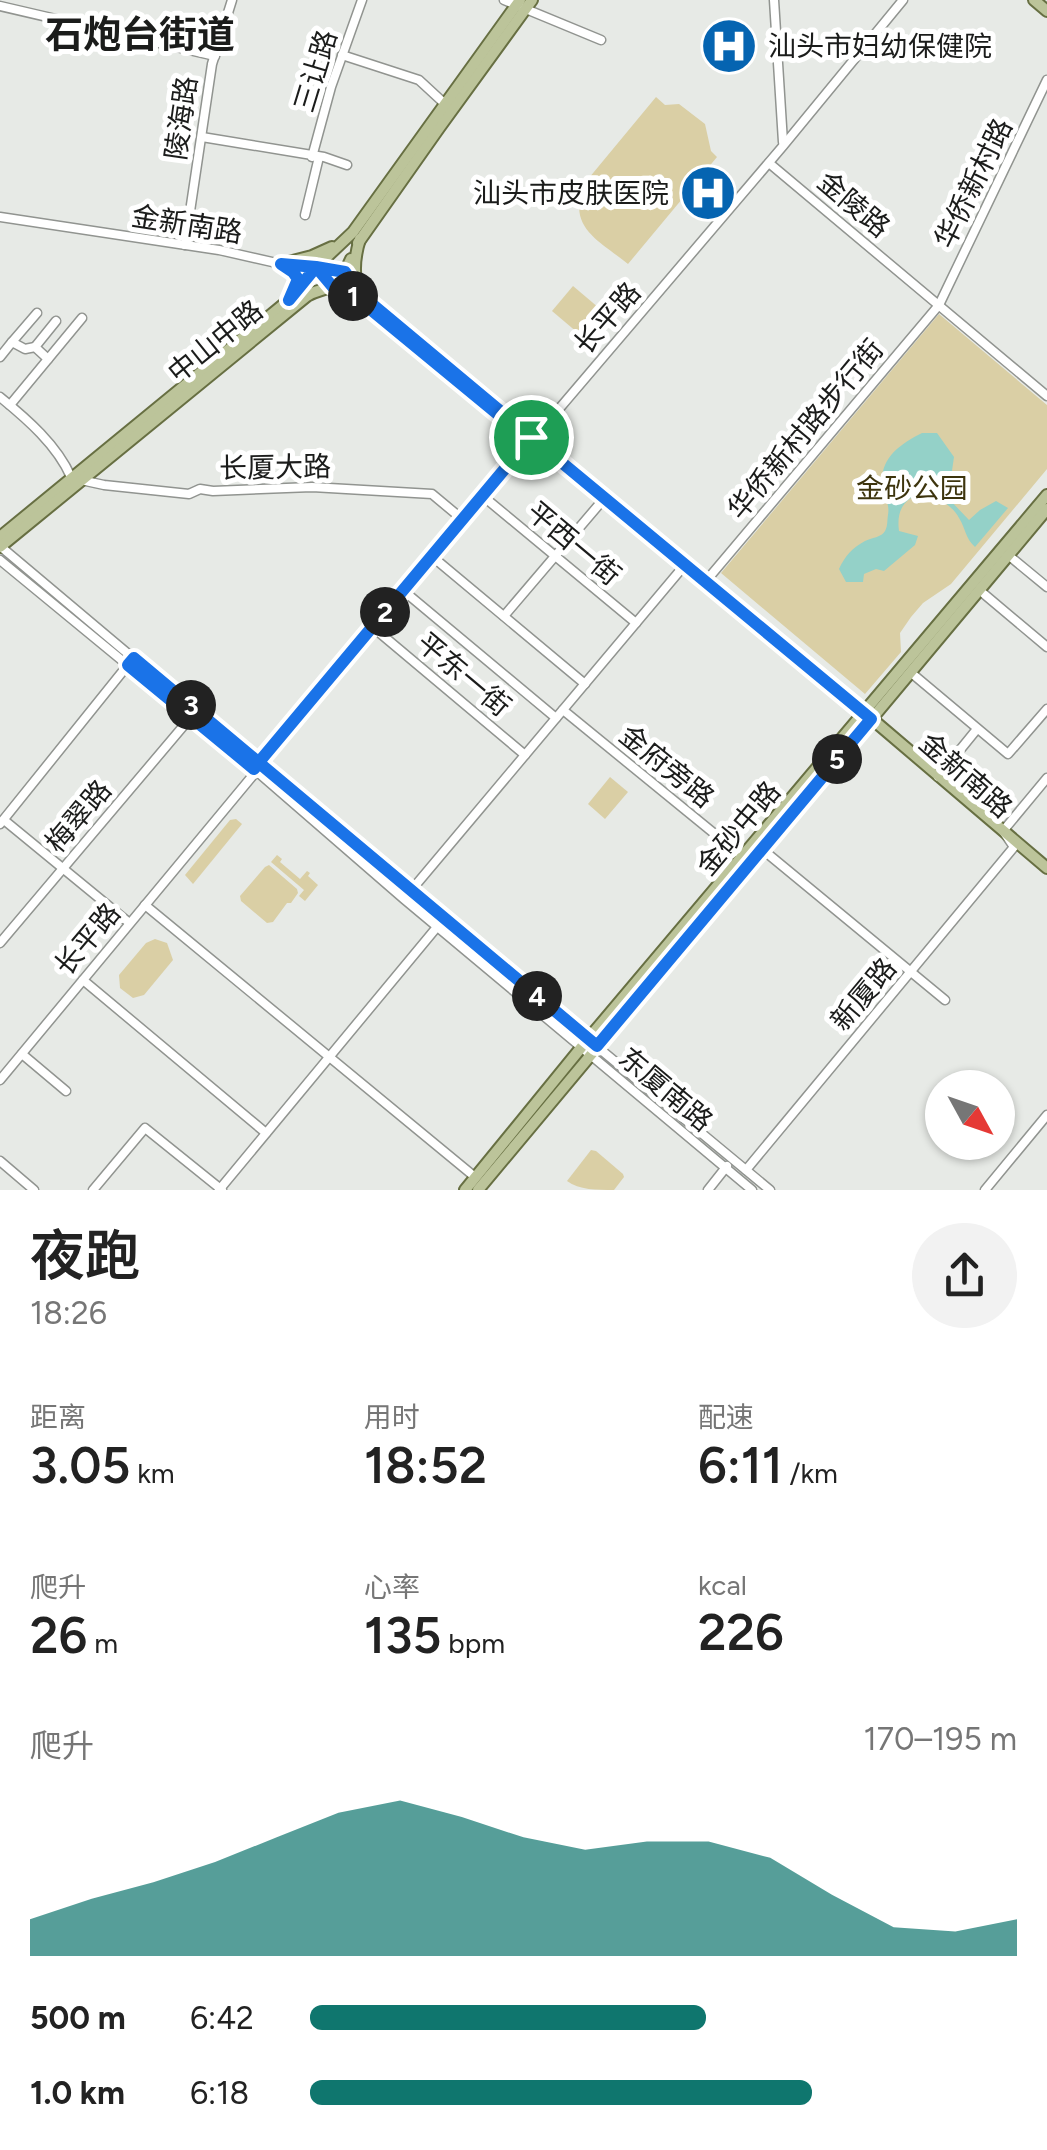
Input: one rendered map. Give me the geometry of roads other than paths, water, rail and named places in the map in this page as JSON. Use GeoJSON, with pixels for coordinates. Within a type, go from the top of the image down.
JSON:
{"type":"FeatureCollection","features":[{"type":"Feature","properties":{"kind":"main road"},"geometry":{"type":"LineString","coordinates":[[1034,0],[1047,11]]}},
{"type":"Feature","properties":{"kind":"main road","name":"中山中路"},"geometry":{"type":"LineString","coordinates":[[0,536],[308,296],[332,286],[345,272],[357,236],[445,104],[523,4]]}},
{"type":"Feature","properties":{"kind":"main road","name":"中山中路"},"geometry":{"type":"LineString","coordinates":[[0,546],[289,300],[316,267],[357,236],[523,4]]}},
{"type":"Feature","properties":{"kind":"main road"},"geometry":{"type":"LineString","coordinates":[[281,264],[357,236],[354,262],[359,296]]}},
{"type":"Feature","properties":{"kind":"main road"},"geometry":{"type":"LineString","coordinates":[[281,264],[298,279],[289,300]]}},
{"type":"Feature","properties":{"kind":"main road"},"geometry":{"type":"LineString","coordinates":[[316,267],[345,272],[359,296]]}},
{"type":"Feature","properties":{"kind":"main road","name":"金新南路"},"geometry":{"type":"LineString","coordinates":[[316,267],[332,286],[359,296],[706,582],[1014,847],[1047,871]]}},
{"type":"Feature","properties":{"kind":"main road"},"geometry":{"type":"LineString","coordinates":[[308,296],[359,296]]}},
{"type":"Feature","properties":{"kind":"main road","name":"金新南路"},"geometry":{"type":"LineString","coordinates":[[531,439],[1047,871]]}},
{"type":"Feature","properties":{"kind":"main road","name":"金砂中路"},"geometry":{"type":"LineString","coordinates":[[465,1190],[762,849],[1047,495]]}},
{"type":"Feature","properties":{"kind":"main road","name":"金砂中路"},"geometry":{"type":"LineString","coordinates":[[478,1190],[743,857],[1047,509]]}},
{"type":"Feature","properties":{"kind":"street","name":"陵海路"},"geometry":{"type":"LineString","coordinates":[[185,245],[215,56],[232,0]]}},
{"type":"Feature","properties":{"kind":"street","name":"三让路"},"geometry":{"type":"LineString","coordinates":[[305,215],[330,87],[362,0]]}},
{"type":"Feature","properties":{"kind":"street"},"geometry":{"type":"LineString","coordinates":[[504,0],[523,4],[601,40]]}},
{"type":"Feature","properties":{"kind":"street"},"geometry":{"type":"LineString","coordinates":[[774,0],[782,142]]}},
{"type":"Feature","properties":{"kind":"street","name":"长平路"},"geometry":{"type":"LineString","coordinates":[[0,1076],[901,0]]}},
{"type":"Feature","properties":{"kind":"street","name":"长平路"},"geometry":{"type":"LineString","coordinates":[[0,1076],[462,519],[769,163],[901,0]]}},
{"type":"Feature","properties":{"kind":"street"},"geometry":{"type":"LineString","coordinates":[[0,6],[215,56]]}},
{"type":"Feature","properties":{"kind":"street"},"geometry":{"type":"LineString","coordinates":[[342,55],[419,80],[445,104]]}},
{"type":"Feature","properties":{"kind":"street","name":"华侨新村路"},"geometry":{"type":"LineString","coordinates":[[939,305],[1047,80]]}},
{"type":"Feature","properties":{"kind":"street"},"geometry":{"type":"LineString","coordinates":[[202,137],[346,166]]}},
{"type":"Feature","properties":{"kind":"street","name":"金陵路"},"geometry":{"type":"LineString","coordinates":[[769,163],[1047,396]]}},
{"type":"Feature","properties":{"kind":"street","name":"金新南路"},"geometry":{"type":"LineString","coordinates":[[0,217],[316,267]]}},
{"type":"Feature","properties":{"kind":"street","name":"华侨新村路步行街"},"geometry":{"type":"LineString","coordinates":[[706,582],[939,305]]}},
{"type":"Feature","properties":{"kind":"street"},"geometry":{"type":"LineString","coordinates":[[0,357],[37,313]]}},
{"type":"Feature","properties":{"kind":"street"},"geometry":{"type":"LineString","coordinates":[[10,405],[82,318]]}},
{"type":"Feature","properties":{"kind":"street"},"geometry":{"type":"LineString","coordinates":[[12,342],[25,349],[35,347],[56,321]]}},
{"type":"Feature","properties":{"kind":"street"},"geometry":{"type":"LineString","coordinates":[[35,347],[48,358]]}},
{"type":"Feature","properties":{"kind":"street"},"geometry":{"type":"LineString","coordinates":[[0,397],[46,440],[76,479]]}},
{"type":"Feature","properties":{"kind":"street","name":"长厦大路"},"geometry":{"type":"LineString","coordinates":[[76,479],[190,494],[200,490],[312,487],[432,494],[462,519]]}},
{"type":"Feature","properties":{"kind":"street","name":"平西一街"},"geometry":{"type":"LineString","coordinates":[[484,497],[636,622]]}},
{"type":"Feature","properties":{"kind":"street"},"geometry":{"type":"LineString","coordinates":[[504,616],[602,500]]}},
{"type":"Feature","properties":{"kind":"street","name":"东厦南路"},"geometry":{"type":"LineString","coordinates":[[0,546],[131,661],[410,891],[440,923]]}},
{"type":"Feature","properties":{"kind":"street"},"geometry":{"type":"LineString","coordinates":[[434,558],[585,684]]}},
{"type":"Feature","properties":{"kind":"street"},"geometry":{"type":"LineString","coordinates":[[1013,559],[1047,587]]}},
{"type":"Feature","properties":{"kind":"street","name":"东厦南路"},"geometry":{"type":"LineString","coordinates":[[0,560],[131,661],[191,717],[258,767],[404,900],[440,923],[589,1046],[752,1190]]}},
{"type":"Feature","properties":{"kind":"street"},"geometry":{"type":"LineString","coordinates":[[404,900],[682,567]]}},
{"type":"Feature","properties":{"kind":"street"},"geometry":{"type":"LineString","coordinates":[[405,592],[556,718]]}},
{"type":"Feature","properties":{"kind":"street"},"geometry":{"type":"LineString","coordinates":[[984,594],[1047,646]]}},
{"type":"Feature","properties":{"kind":"street","name":"平东一街"},"geometry":{"type":"LineString","coordinates":[[374,629],[526,754]]}},
{"type":"Feature","properties":{"kind":"street"},"geometry":{"type":"LineString","coordinates":[[127,921],[2,822],[131,661]]}},
{"type":"Feature","properties":{"kind":"street"},"geometry":{"type":"LineString","coordinates":[[914,676],[1008,754],[1047,709]]}},
{"type":"Feature","properties":{"kind":"street","name":"金府旁路"},"geometry":{"type":"LineString","coordinates":[[563,710],[743,857]]}},
{"type":"Feature","properties":{"kind":"street","name":"梅翠路"},"geometry":{"type":"LineString","coordinates":[[0,944],[191,717]]}},
{"type":"Feature","properties":{"kind":"street"},"geometry":{"type":"LineString","coordinates":[[938,776],[977,729]]}},
{"type":"Feature","properties":{"kind":"street"},"geometry":{"type":"LineString","coordinates":[[1014,847],[1003,831],[1047,778]]}},
{"type":"Feature","properties":{"kind":"street","name":"新厦路"},"geometry":{"type":"LineString","coordinates":[[746,1170],[1014,847]]}},
{"type":"Feature","properties":{"kind":"street"},"geometry":{"type":"LineString","coordinates":[[762,849],[945,1000]]}},
{"type":"Feature","properties":{"kind":"street"},"geometry":{"type":"LineString","coordinates":[[145,905],[475,1178]]}},
{"type":"Feature","properties":{"kind":"street"},"geometry":{"type":"LineString","coordinates":[[93,1190],[145,1128],[220,1190],[440,923]]}},
{"type":"Feature","properties":{"kind":"street"},"geometry":{"type":"LineString","coordinates":[[83,980],[266,1134]]}},
{"type":"Feature","properties":{"kind":"street"},"geometry":{"type":"LineString","coordinates":[[589,1046],[770,1190]]}},
{"type":"Feature","properties":{"kind":"street"},"geometry":{"type":"LineString","coordinates":[[22,1054],[66,1090]]}},
{"type":"Feature","properties":{"kind":"street"},"geometry":{"type":"LineString","coordinates":[[985,1190],[1047,1114]]}},
{"type":"Feature","properties":{"kind":"street"},"geometry":{"type":"LineString","coordinates":[[708,1190],[734,1160]]}},
{"type":"Feature","properties":{"kind":"street"},"geometry":{"type":"LineString","coordinates":[[0,1161],[34,1190]]}},
{"type":"Feature","properties":{"kind":"water"},"geometry":{"type":"Polygon","coordinates":[[[922,433],[937,433],[954,457],[948,498],[969,520],[996,501],[1008,508],[975,547],[953,510],[926,492],[919,494],[904,505],[898,523],[899,531],[918,536],[915,545],[884,571],[876,569],[864,574],[863,582],[846,582],[839,569],[846,556],[886,529],[884,467],[899,447],[922,433]]]}},
{"type":"Feature","properties":{"kind":"place","name":"汕头市妇幼保健院"},"geometry":{"type":"Point","coordinates":[729,46]}},
{"type":"Feature","properties":{"kind":"place","name":"汕头市皮肤医院"},"geometry":{"type":"Point","coordinates":[708,193]}},
{"type":"Feature","properties":{"kind":"district","name":"石炮台街道"},"geometry":{"type":"Point","coordinates":[140,35]}},
{"type":"Feature","properties":{"kind":"park label","name":"金砂公园"},"geometry":{"type":"Point","coordinates":[912,488]}}]}
